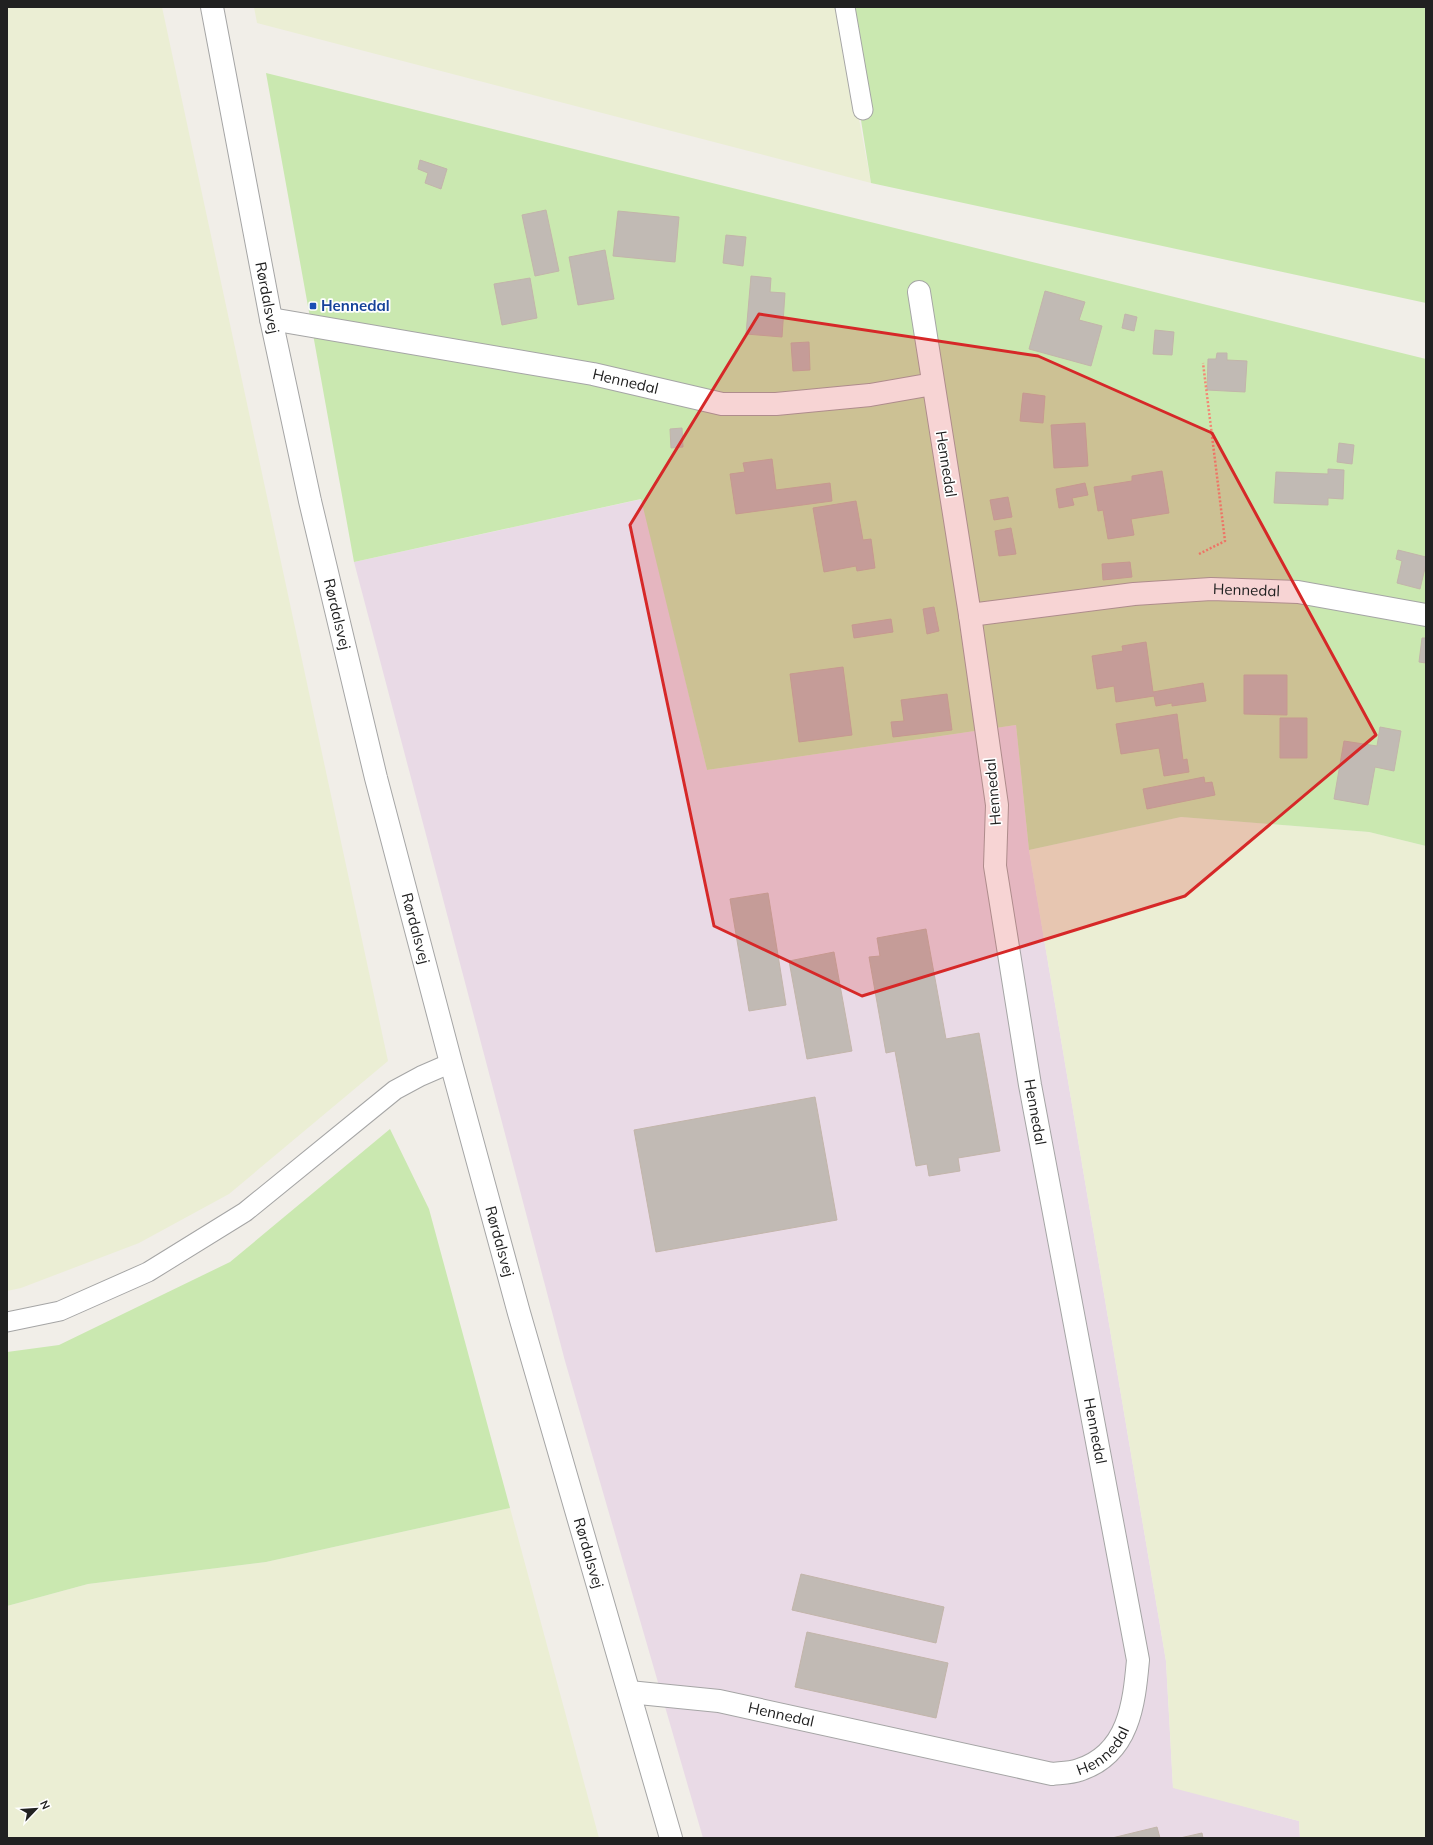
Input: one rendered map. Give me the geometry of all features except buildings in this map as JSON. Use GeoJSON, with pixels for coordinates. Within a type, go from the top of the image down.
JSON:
{"type":"FeatureCollection","features":[{"type":"Feature","properties":{"kind":"street","name":"Rørdalsvej"},"geometry":{"type":"LineString","coordinates":[[212,7],[271,319],[310,501],[375,771],[451,1063],[519,1313],[671,1838]]}},
{"type":"Feature","properties":{"kind":"street","name":"Hennedal"},"geometry":{"type":"LineString","coordinates":[[629,1692],[719,1701],[1052,1774],[1079,1770],[1099,1760],[1115,1747],[1127,1725],[1135,1691],[1138,1660],[1030,1085],[995,866],[997,805],[970,615],[919,292]]}},
{"type":"Feature","properties":{"kind":"street","name":"Hennedal"},"geometry":{"type":"LineString","coordinates":[[271,319],[593,374],[722,404],[776,404],[870,395],[933,384]]}},
{"type":"Feature","properties":{"kind":"street","name":"Hennedal"},"geometry":{"type":"LineString","coordinates":[[970,615],[1134,594],[1212,589],[1298,592],[1426,615]]}},
{"type":"Feature","properties":{"kind":"lane"},"geometry":{"type":"LineString","coordinates":[[845,7],[863,110]]}},
{"type":"Feature","properties":{"kind":"lane"},"geometry":{"type":"LineString","coordinates":[[7,1322],[60,1311],[148,1272],[245,1212],[395,1090],[451,1063]]}},
{"type":"Feature","properties":{"kind":"path"},"geometry":{"type":"LineString","coordinates":[[1199,554],[1225,541],[1203,363]]}},
{"type":"Feature","properties":{"kind":"highlighted area"},"geometry":{"type":"Polygon","coordinates":[[[759,314],[1038,356],[1212,433],[1376,735],[1185,896],[862,996],[714,926],[630,525],[759,314]]]}},
{"type":"Feature","properties":{"kind":"shaded area"},"geometry":{"type":"Polygon","coordinates":[[[642,499],[707,770],[1016,725],[1029,850],[1166,1661],[1173,1787],[1299,1821],[1300,1838],[703,1838],[565,1361],[354,562],[642,499]]]}},
{"type":"Feature","properties":{"kind":"green space"},"geometry":{"type":"Polygon","coordinates":[[[7,7],[162,7],[388,1061],[229,1194],[139,1243],[21,1288],[7,1291],[7,7]]]}},
{"type":"Feature","properties":{"kind":"green space"},"geometry":{"type":"Polygon","coordinates":[[[254,7],[838,7],[871,183],[257,23],[254,7]]]}},
{"type":"Feature","properties":{"kind":"green space"},"geometry":{"type":"Polygon","coordinates":[[[843,7],[1426,7],[1426,303],[871,183],[843,7]]]}},
{"type":"Feature","properties":{"kind":"green space"},"geometry":{"type":"Polygon","coordinates":[[[266,73],[1426,359],[1426,846],[1369,832],[1181,817],[1029,850],[1016,725],[707,770],[641,499],[354,562],[266,73]]]}},
{"type":"Feature","properties":{"kind":"green space"},"geometry":{"type":"Polygon","coordinates":[[[1181,817],[1369,832],[1426,846],[1426,1838],[1300,1838],[1299,1821],[1173,1788],[1166,1661],[1029,850],[1181,817]]]}},
{"type":"Feature","properties":{"kind":"green space"},"geometry":{"type":"Polygon","coordinates":[[[390,1129],[429,1209],[510,1508],[266,1562],[88,1584],[7,1606],[7,1352],[59,1345],[230,1262],[390,1129]]]}},
{"type":"Feature","properties":{"kind":"green space"},"geometry":{"type":"Polygon","coordinates":[[[510,1508],[599,1838],[7,1838],[7,1606],[88,1584],[266,1562],[510,1508]]]}},
{"type":"Feature","properties":{"kind":"place","name":"Hennedal"},"geometry":{"type":"Point","coordinates":[313,306]}}]}
